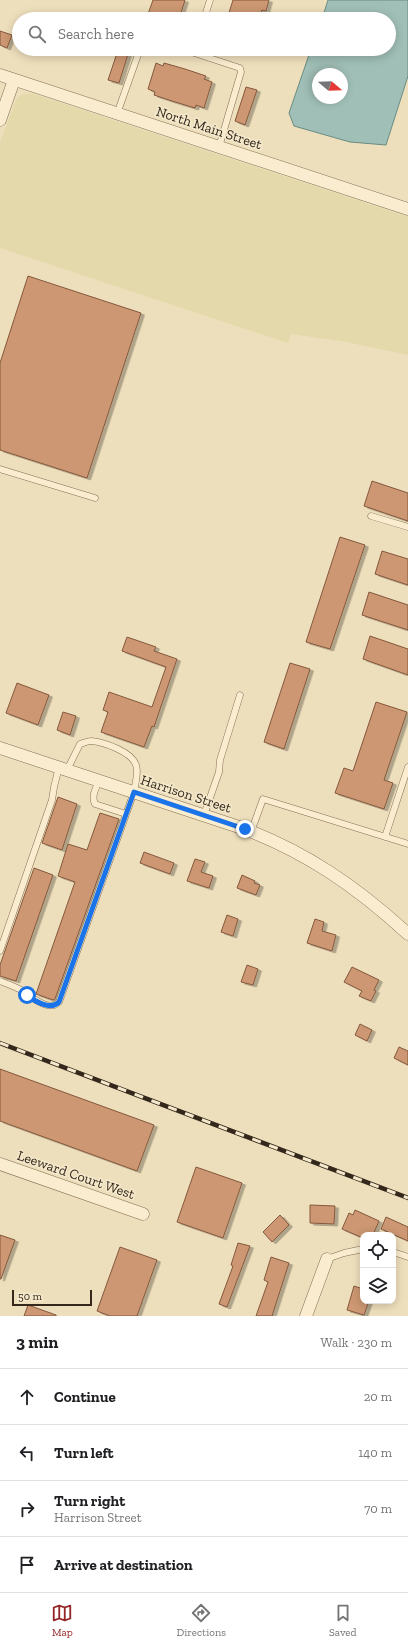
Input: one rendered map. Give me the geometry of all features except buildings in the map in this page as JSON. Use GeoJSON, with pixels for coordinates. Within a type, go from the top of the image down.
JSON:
{"type":"FeatureCollection","features":[{"type":"Feature","properties":{"kind":"street","name":"North Main Street"},"geometry":{"type":"LineString","coordinates":[[0,75],[408,209]]}},
{"type":"Feature","properties":{"kind":"street"},"geometry":{"type":"LineString","coordinates":[[0,120],[14,80]]}},
{"type":"Feature","properties":{"kind":"street","name":"Harrison Street"},"geometry":{"type":"LineString","coordinates":[[0,748],[204,815],[251,832],[308,859],[339,878],[369,899],[408,934]]}},
{"type":"Feature","properties":{"kind":"street","name":"Leeward Court West"},"geometry":{"type":"LineString","coordinates":[[0,1164],[143,1214]]}},
{"type":"Feature","properties":{"kind":"street"},"geometry":{"type":"LineString","coordinates":[[306,1316],[327,1259]]}},
{"type":"Feature","properties":{"kind":"lane"},"geometry":{"type":"LineString","coordinates":[[206,12],[210,0]]}},
{"type":"Feature","properties":{"kind":"lane"},"geometry":{"type":"LineString","coordinates":[[117,114],[138,56]]}},
{"type":"Feature","properties":{"kind":"lane"},"geometry":{"type":"LineString","coordinates":[[208,56],[240,68],[242,72],[220,147]]}},
{"type":"Feature","properties":{"kind":"lane"},"geometry":{"type":"LineString","coordinates":[[0,468],[95,498]]}},
{"type":"Feature","properties":{"kind":"lane"},"geometry":{"type":"LineString","coordinates":[[371,516],[408,527]]}},
{"type":"Feature","properties":{"kind":"lane"},"geometry":{"type":"LineString","coordinates":[[204,815],[219,772],[220,760],[240,694]]}},
{"type":"Feature","properties":{"kind":"lane"},"geometry":{"type":"LineString","coordinates":[[0,951],[52,800],[54,787],[63,769],[80,744],[90,741],[99,742],[128,754],[134,759],[137,766],[138,773],[134,792],[59,1002],[57,1005],[52,1006],[34,1000],[20,989],[0,981]]}},
{"type":"Feature","properties":{"kind":"lane"},"geometry":{"type":"LineString","coordinates":[[386,837],[408,766]]}},
{"type":"Feature","properties":{"kind":"lane"},"geometry":{"type":"LineString","coordinates":[[99,781],[93,795],[95,804],[126,814]]}},
{"type":"Feature","properties":{"kind":"lane"},"geometry":{"type":"LineString","coordinates":[[251,832],[263,799],[408,844]]}},
{"type":"Feature","properties":{"kind":"lane"},"geometry":{"type":"LineString","coordinates":[[327,1259],[360,1250]]}},
{"type":"Feature","properties":{"kind":"lane"},"geometry":{"type":"LineString","coordinates":[[396,1253],[408,1257]]}},
{"type":"Feature","properties":{"kind":"shaded area"},"geometry":{"type":"Polygon","coordinates":[[[29,93],[408,217],[408,355],[341,341],[291,334],[288,343],[0,248],[0,142],[17,98],[29,93]]]}},
{"type":"Feature","properties":{"kind":"water"},"geometry":{"type":"Polygon","coordinates":[[[328,0],[408,0],[408,76],[386,145],[350,142],[294,126],[289,113],[309,56],[396,56],[396,12],[324,12],[328,0]]]}},
{"type":"Feature","properties":{"kind":"railway"},"geometry":{"type":"LineString","coordinates":[[0,1043],[408,1198]]}},
{"type":"Feature","properties":{"kind":"route"},"geometry":{"type":"LineString","coordinates":[[27,995],[34,1000],[52,1006],[57,1005],[59,1002],[134,792],[245,829]]}}]}
